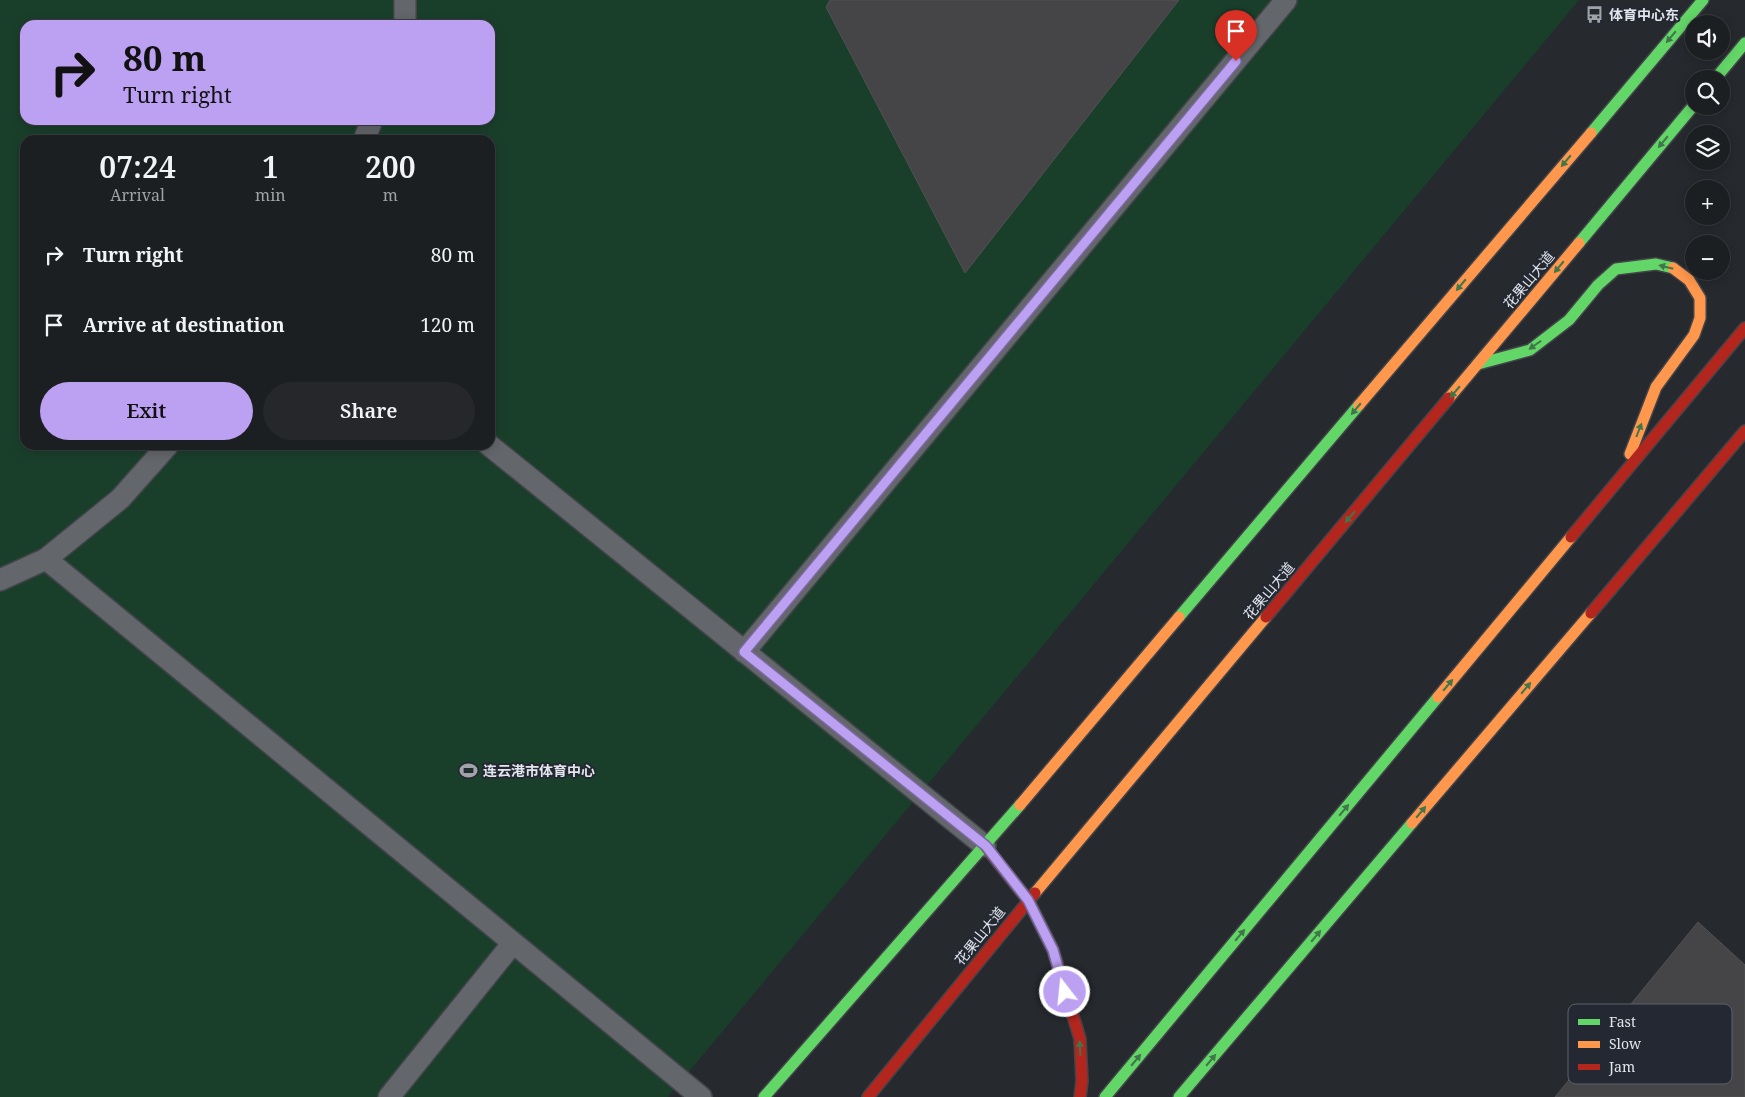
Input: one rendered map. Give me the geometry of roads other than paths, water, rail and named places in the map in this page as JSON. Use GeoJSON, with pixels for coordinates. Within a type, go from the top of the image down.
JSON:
{"type":"FeatureCollection","features":[{"type":"Feature","properties":{"kind":"main road"},"geometry":{"type":"LineString","coordinates":[[764,1097],[986,846],[1703,0]]}},
{"type":"Feature","properties":{"kind":"main road"},"geometry":{"type":"LineString","coordinates":[[1722,70],[1745,43]]}},
{"type":"Feature","properties":{"kind":"main road","name":"花果山大道"},"geometry":{"type":"LineString","coordinates":[[868,1097],[1028,900],[1686,115]]}},
{"type":"Feature","properties":{"kind":"main road"},"geometry":{"type":"LineString","coordinates":[[1478,364],[1530,350],[1568,320],[1598,285],[1616,269],[1656,264],[1673,268],[1689,280],[1700,298],[1700,318],[1694,335],[1656,387],[1622,476]]}},
{"type":"Feature","properties":{"kind":"main road"},"geometry":{"type":"LineString","coordinates":[[1105,1097],[1745,328]]}},
{"type":"Feature","properties":{"kind":"main road"},"geometry":{"type":"LineString","coordinates":[[1179,1097],[1745,431]]}},
{"type":"Feature","properties":{"kind":"main road"},"geometry":{"type":"LineString","coordinates":[[986,846],[1028,900],[1053,950],[1080,1039],[1082,1081],[1080,1097]]}},
{"type":"Feature","properties":{"kind":"lane"},"geometry":{"type":"LineString","coordinates":[[405,20],[406,0]]}},
{"type":"Feature","properties":{"kind":"lane"},"geometry":{"type":"LineString","coordinates":[[744,652],[1286,0]]}},
{"type":"Feature","properties":{"kind":"lane"},"geometry":{"type":"LineString","coordinates":[[0,580],[46,560],[120,499],[164,450]]}},
{"type":"Feature","properties":{"kind":"lane"},"geometry":{"type":"LineString","coordinates":[[495,450],[986,846]]}},
{"type":"Feature","properties":{"kind":"lane"},"geometry":{"type":"LineString","coordinates":[[46,560],[701,1097]]}},
{"type":"Feature","properties":{"kind":"lane"},"geometry":{"type":"LineString","coordinates":[[389,1097],[513,943]]}},
{"type":"Feature","properties":{"kind":"place","name":"体育中心东"},"geometry":{"type":"Point","coordinates":[1595,15]}},
{"type":"Feature","properties":{"kind":"place","name":"连云港市体育中心"},"geometry":{"type":"Point","coordinates":[469,771]}}]}
